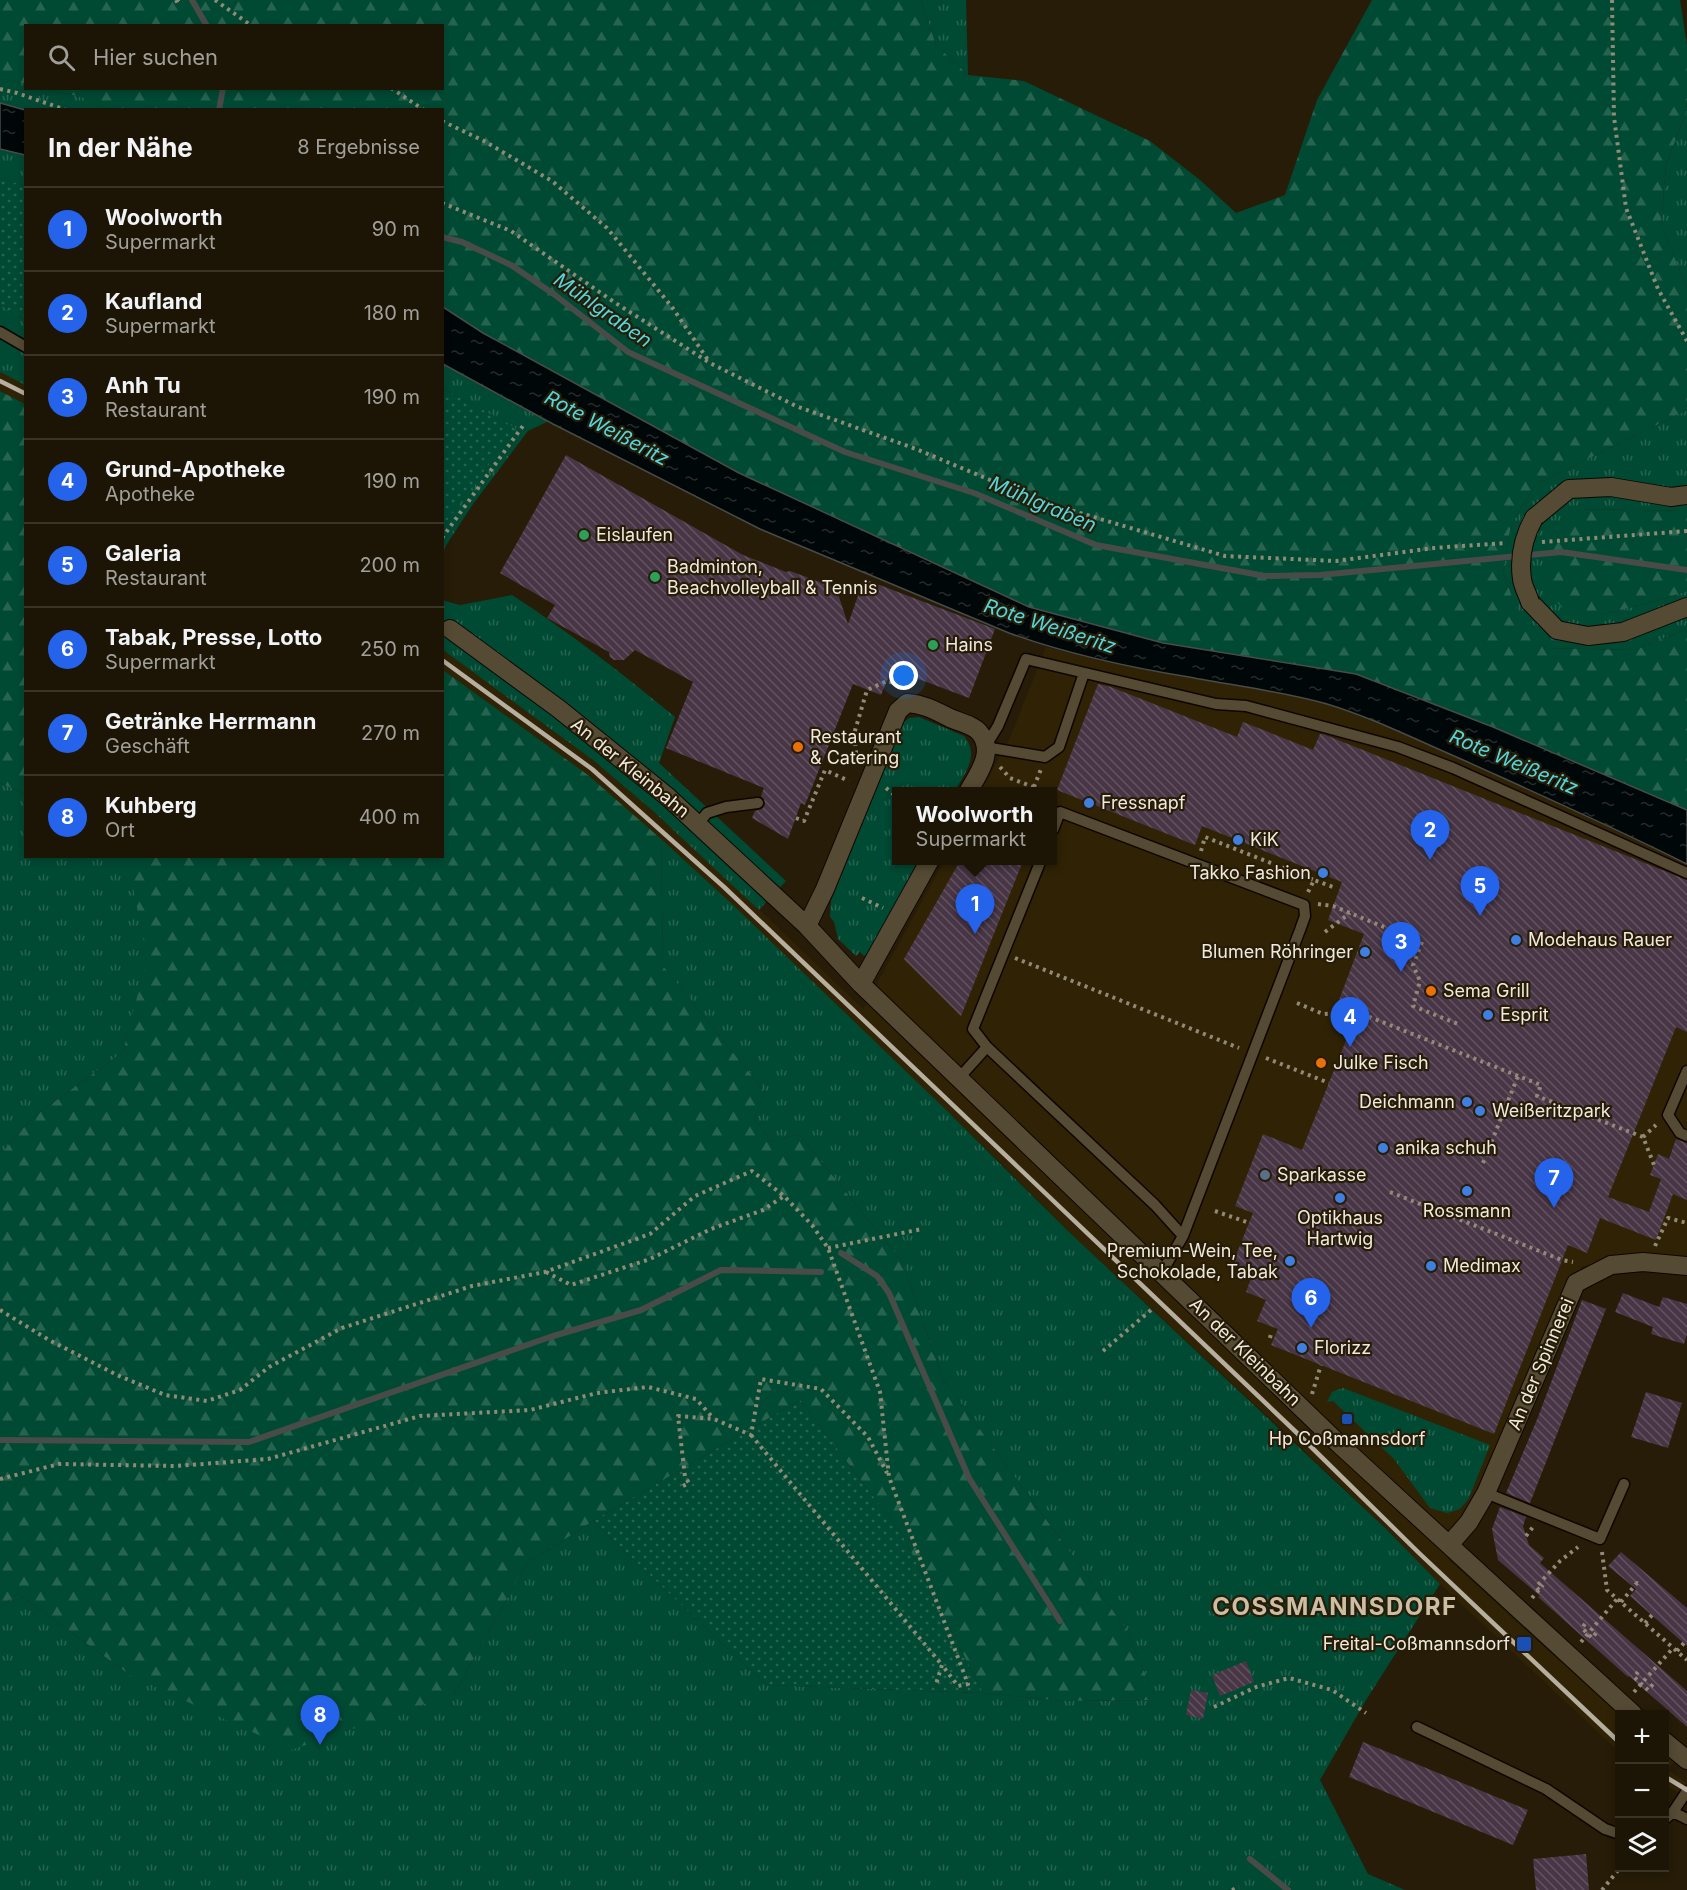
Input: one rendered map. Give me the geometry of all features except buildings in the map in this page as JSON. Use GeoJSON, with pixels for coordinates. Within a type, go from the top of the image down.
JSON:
{"type":"FeatureCollection","features":[{"type":"Feature","properties":{"kind":"street"},"geometry":{"type":"LineString","coordinates":[[1687,495],[1671,497],[1611,487],[1569,489],[1534,518],[1527,530],[1523,544],[1522,580],[1530,602],[1557,630],[1588,636],[1623,632],[1687,607]]}},
{"type":"Feature","properties":{"kind":"street","name":"An der Kleinbahn"},"geometry":{"type":"LineString","coordinates":[[445,626],[559,710],[668,797],[698,824],[807,926],[861,984],[1338,1443],[1629,1710]]}},
{"type":"Feature","properties":{"kind":"street"},"geometry":{"type":"LineString","coordinates":[[807,926],[825,889],[898,711],[907,703],[921,704],[978,731],[985,742],[984,764],[971,787]]}},
{"type":"Feature","properties":{"kind":"street"},"geometry":{"type":"LineString","coordinates":[[861,984],[928,865]]}},
{"type":"Feature","properties":{"kind":"street","name":"An der Spinnerei"},"geometry":{"type":"LineString","coordinates":[[1449,1545],[1469,1522],[1486,1493],[1576,1283],[1611,1265],[1643,1262],[1687,1266]]}},
{"type":"Feature","properties":{"kind":"street"},"geometry":{"type":"LineString","coordinates":[[1669,1744],[1687,1760]]}},
{"type":"Feature","properties":{"kind":"lane"},"geometry":{"type":"LineString","coordinates":[[0,332],[24,346]]}},
{"type":"Feature","properties":{"kind":"lane"},"geometry":{"type":"LineString","coordinates":[[1084,673],[1059,747],[1046,757],[985,747],[998,726],[1026,659],[1216,704],[1246,706],[1398,747],[1453,768],[1687,873]]}},
{"type":"Feature","properties":{"kind":"lane"},"geometry":{"type":"LineString","coordinates":[[698,824],[707,813],[726,807],[758,803]]}},
{"type":"Feature","properties":{"kind":"lane"},"geometry":{"type":"LineString","coordinates":[[1057,820],[1060,812],[1304,905],[1305,916],[1182,1236],[1162,1272]]}},
{"type":"Feature","properties":{"kind":"lane"},"geometry":{"type":"LineString","coordinates":[[1039,865],[973,1029],[987,1047],[1155,1205],[1182,1236]]}},
{"type":"Feature","properties":{"kind":"lane"},"geometry":{"type":"LineString","coordinates":[[959,1078],[987,1047]]}},
{"type":"Feature","properties":{"kind":"lane"},"geometry":{"type":"LineString","coordinates":[[1687,1071],[1668,1115],[1680,1133],[1687,1136]]}},
{"type":"Feature","properties":{"kind":"lane"},"geometry":{"type":"LineString","coordinates":[[1486,1493],[1596,1537],[1624,1484]]}},
{"type":"Feature","properties":{"kind":"lane"},"geometry":{"type":"LineString","coordinates":[[1417,1727],[1546,1789],[1605,1829],[1615,1832]]}},
{"type":"Feature","properties":{"kind":"lane"},"geometry":{"type":"LineString","coordinates":[[1687,1791],[1669,1816],[1687,1819]]}},
{"type":"Feature","properties":{"kind":"path"},"geometry":{"type":"LineString","coordinates":[[215,0],[249,24]]}},
{"type":"Feature","properties":{"kind":"path"},"geometry":{"type":"LineString","coordinates":[[1612,0],[1614,117],[1626,208],[1658,289],[1687,341]]}},
{"type":"Feature","properties":{"kind":"path"},"geometry":{"type":"LineString","coordinates":[[0,89],[60,108]]}},
{"type":"Feature","properties":{"kind":"path"},"geometry":{"type":"LineString","coordinates":[[394,90],[421,108]]}},
{"type":"Feature","properties":{"kind":"path"},"geometry":{"type":"LineString","coordinates":[[444,122],[484,141],[552,181],[607,228],[672,307],[710,363]]}},
{"type":"Feature","properties":{"kind":"path"},"geometry":{"type":"LineString","coordinates":[[444,204],[511,231],[614,302],[710,363],[796,406],[916,448],[1042,502],[1225,556],[1336,561],[1434,548],[1508,543]]}},
{"type":"Feature","properties":{"kind":"path"},"geometry":{"type":"LineString","coordinates":[[444,535],[525,423]]}},
{"type":"Feature","properties":{"kind":"path"},"geometry":{"type":"LineString","coordinates":[[1532,542],[1590,540],[1687,531]]}},
{"type":"Feature","properties":{"kind":"path"},"geometry":{"type":"LineString","coordinates":[[870,779],[857,762],[854,734],[867,690],[887,681],[898,684]]}},
{"type":"Feature","properties":{"kind":"path"},"geometry":{"type":"LineString","coordinates":[[985,747],[1010,778],[1033,787]]}},
{"type":"Feature","properties":{"kind":"path"},"geometry":{"type":"LineString","coordinates":[[796,818],[804,821],[825,770],[849,781]]}},
{"type":"Feature","properties":{"kind":"path"},"geometry":{"type":"LineString","coordinates":[[1195,864],[1205,837],[1333,887]]}},
{"type":"Feature","properties":{"kind":"path"},"geometry":{"type":"LineString","coordinates":[[1308,892],[1314,880]]}},
{"type":"Feature","properties":{"kind":"path"},"geometry":{"type":"LineString","coordinates":[[1333,906],[1401,934]]}},
{"type":"Feature","properties":{"kind":"path"},"geometry":{"type":"LineString","coordinates":[[1325,932],[1350,913]]}},
{"type":"Feature","properties":{"kind":"path"},"geometry":{"type":"LineString","coordinates":[[1422,942],[1413,965],[1420,981],[1413,1005],[1458,1024]]}},
{"type":"Feature","properties":{"kind":"path"},"geometry":{"type":"LineString","coordinates":[[1003,954],[1329,1083]]}},
{"type":"Feature","properties":{"kind":"path"},"geometry":{"type":"LineString","coordinates":[[1297,1003],[1323,1014],[1357,1012],[1541,1085],[1537,1096],[1643,1137],[1654,1165]]}},
{"type":"Feature","properties":{"kind":"path"},"geometry":{"type":"LineString","coordinates":[[1483,1163],[1518,1076]]}},
{"type":"Feature","properties":{"kind":"path"},"geometry":{"type":"LineString","coordinates":[[0,1310],[49,1340],[117,1375],[165,1395],[207,1401],[240,1390],[268,1367],[342,1328],[472,1286],[545,1272],[650,1234],[695,1196],[752,1171],[784,1196],[812,1225],[828,1248],[880,1392],[889,1478]]}},
{"type":"Feature","properties":{"kind":"path"},"geometry":{"type":"LineString","coordinates":[[1390,1192],[1562,1260],[1573,1262]]}},
{"type":"Feature","properties":{"kind":"path"},"geometry":{"type":"LineString","coordinates":[[545,1272],[571,1285],[650,1259],[711,1229],[763,1210],[784,1196]]}},
{"type":"Feature","properties":{"kind":"path"},"geometry":{"type":"LineString","coordinates":[[1215,1211],[1249,1223]]}},
{"type":"Feature","properties":{"kind":"path"},"geometry":{"type":"LineString","coordinates":[[1652,1253],[1668,1218],[1687,1223]]}},
{"type":"Feature","properties":{"kind":"path"},"geometry":{"type":"LineString","coordinates":[[828,1248],[922,1230]]}},
{"type":"Feature","properties":{"kind":"path"},"geometry":{"type":"LineString","coordinates":[[1102,1351],[1151,1310]]}},
{"type":"Feature","properties":{"kind":"path"},"geometry":{"type":"LineString","coordinates":[[1311,1398],[1321,1365]]}},
{"type":"Feature","properties":{"kind":"path"},"geometry":{"type":"LineString","coordinates":[[683,1486],[689,1483],[685,1477],[678,1416],[714,1419],[752,1435],[958,1686],[968,1684],[889,1478],[868,1437],[821,1389],[761,1379],[752,1435]]}},
{"type":"Feature","properties":{"kind":"path"},"geometry":{"type":"LineString","coordinates":[[0,1479],[59,1464],[176,1466],[268,1459],[420,1416],[530,1410],[597,1393],[648,1387],[696,1399],[714,1419]]}},
{"type":"Feature","properties":{"kind":"path"},"geometry":{"type":"LineString","coordinates":[[1543,1585],[1537,1592],[1536,1587],[1560,1561],[1596,1537],[1607,1590],[1687,1660]]}},
{"type":"Feature","properties":{"kind":"path"},"geometry":{"type":"LineString","coordinates":[[1584,1638],[1619,1600],[1637,1583],[1640,1585]]}},
{"type":"Feature","properties":{"kind":"path"},"geometry":{"type":"LineString","coordinates":[[1645,1623],[1652,1615]]}},
{"type":"Feature","properties":{"kind":"path"},"geometry":{"type":"LineString","coordinates":[[1585,1624],[1582,1628],[1592,1638],[1596,1633]]}},
{"type":"Feature","properties":{"kind":"path"},"geometry":{"type":"LineString","coordinates":[[1677,1651],[1684,1643]]}},
{"type":"Feature","properties":{"kind":"path"},"geometry":{"type":"LineString","coordinates":[[1640,1684],[1673,1647]]}},
{"type":"Feature","properties":{"kind":"path"},"geometry":{"type":"LineString","coordinates":[[936,1684],[942,1665]]}},
{"type":"Feature","properties":{"kind":"path"},"geometry":{"type":"LineString","coordinates":[[1638,1672],[1634,1677],[1648,1690],[1654,1683]]}},
{"type":"Feature","properties":{"kind":"path"},"geometry":{"type":"LineString","coordinates":[[1214,1707],[1256,1687],[1289,1678],[1332,1690],[1366,1713]]}},
{"type":"Feature","properties":{"kind":"path"},"geometry":{"type":"LineString","coordinates":[[1602,1890],[1617,1872]]}},
{"type":"Feature","properties":{"kind":"path"},"geometry":{"type":"LineString","coordinates":[[1232,1890],[1239,1887]]}},
{"type":"Feature","properties":{"kind":"shaded area"},"geometry":{"type":"Polygon","coordinates":[[[0,372],[24,384],[24,403],[0,391],[0,372]]]}},
{"type":"Feature","properties":{"kind":"shaded area"},"geometry":{"type":"Polygon","coordinates":[[[1046,647],[1100,661],[1270,690],[1328,704],[1404,734],[1530,790],[1687,864],[1687,1274],[1582,1266],[1448,1559],[1615,1711],[1615,1748],[1440,1584],[1292,1439],[1069,1232],[1006,1168],[709,883],[588,775],[444,671],[444,651],[593,760],[653,811],[863,1009],[942,865],[1057,865],[1057,787],[983,787],[1010,738],[1046,647]]]}},
{"type":"Feature","properties":{"kind":"shaded area"},"geometry":{"type":"Polygon","coordinates":[[[1669,1758],[1674,1762],[1669,1769],[1669,1758]]]}},
{"type":"Feature","properties":{"kind":"shaded area"},"geometry":{"type":"Polygon","coordinates":[[[1669,1771],[1687,1783],[1687,1798],[1669,1787],[1669,1771]]]}},
{"type":"Feature","properties":{"kind":"green space"},"geometry":{"type":"Polygon","coordinates":[[[0,0],[921,0],[936,45],[968,75],[1024,81],[1150,141],[1200,180],[1236,213],[1285,195],[1317,100],[1372,0],[1680,0],[1687,45],[1687,102],[1685,115],[1666,165],[1661,225],[1687,288],[1687,410],[1535,485],[1511,525],[1503,572],[1522,624],[1546,648],[1635,650],[1687,629],[1687,810],[1493,727],[1356,674],[1163,643],[1029,607],[739,473],[483,333],[444,308],[444,108],[102,108],[103,102],[50,90],[444,90],[444,24],[24,24],[24,84],[0,78],[0,0]]]}},
{"type":"Feature","properties":{"kind":"green space"},"geometry":{"type":"Polygon","coordinates":[[[921,0],[966,0],[968,75],[936,45],[921,0]]]}},
{"type":"Feature","properties":{"kind":"green space"},"geometry":{"type":"Polygon","coordinates":[[[0,78],[24,84],[24,90],[50,90],[104,102],[102,108],[24,110],[0,103],[0,78]]]}},
{"type":"Feature","properties":{"kind":"green space"},"geometry":{"type":"Polygon","coordinates":[[[1687,102],[1687,288],[1661,225],[1666,165],[1685,115],[1687,102]]]}},
{"type":"Feature","properties":{"kind":"green space"},"geometry":{"type":"Polygon","coordinates":[[[0,149],[24,155],[24,186],[0,178],[0,149]]]}},
{"type":"Feature","properties":{"kind":"green space"},"geometry":{"type":"Polygon","coordinates":[[[0,178],[24,186],[24,319],[0,305],[0,178]]]}},
{"type":"Feature","properties":{"kind":"green space"},"geometry":{"type":"Polygon","coordinates":[[[0,305],[24,319],[24,384],[0,372],[0,305]]]}},
{"type":"Feature","properties":{"kind":"green space"},"geometry":{"type":"Polygon","coordinates":[[[444,365],[549,421],[528,431],[473,504],[445,547],[444,553],[444,525],[515,428],[446,390],[444,393],[444,365]]]}},
{"type":"Feature","properties":{"kind":"green space"},"geometry":{"type":"Polygon","coordinates":[[[446,390],[516,428],[444,525],[444,392],[446,390]]]}},
{"type":"Feature","properties":{"kind":"green space"},"geometry":{"type":"Polygon","coordinates":[[[0,391],[24,403],[24,794],[0,783],[0,391]]]}},
{"type":"Feature","properties":{"kind":"green space"},"geometry":{"type":"Polygon","coordinates":[[[1687,410],[1687,511],[1579,509],[1601,615],[1687,591],[1687,629],[1635,650],[1546,648],[1522,625],[1503,572],[1511,525],[1535,485],[1687,410]]]}},
{"type":"Feature","properties":{"kind":"green space"},"geometry":{"type":"Polygon","coordinates":[[[1579,509],[1687,511],[1687,591],[1601,615],[1562,608],[1545,587],[1551,541],[1579,509]]]}},
{"type":"Feature","properties":{"kind":"green space"},"geometry":{"type":"Polygon","coordinates":[[[512,595],[595,654],[675,717],[659,763],[786,881],[759,910],[653,811],[593,760],[444,651],[444,600],[460,605],[512,595]]]}},
{"type":"Feature","properties":{"kind":"green space"},"geometry":{"type":"Polygon","coordinates":[[[444,671],[588,775],[661,839],[663,966],[765,1092],[754,1118],[771,1142],[799,1134],[902,1262],[943,1379],[1127,1630],[1156,1700],[1063,1701],[983,1693],[901,1533],[800,1400],[593,1521],[526,1564],[454,1694],[291,1750],[130,1675],[17,1593],[0,1608],[0,1155],[32,1118],[123,1052],[147,958],[127,858],[444,858],[444,671]]]}},
{"type":"Feature","properties":{"kind":"green space"},"geometry":{"type":"Polygon","coordinates":[[[919,717],[964,736],[969,743],[971,757],[957,787],[892,787],[892,865],[916,865],[869,953],[864,956],[860,952],[856,956],[838,939],[834,922],[830,917],[831,901],[903,723],[909,718],[919,717]]]}},
{"type":"Feature","properties":{"kind":"green space"},"geometry":{"type":"Polygon","coordinates":[[[0,783],[24,794],[24,858],[129,858],[148,958],[123,1052],[32,1118],[0,1155],[0,783]]]}},
{"type":"Feature","properties":{"kind":"green space"},"geometry":{"type":"Polygon","coordinates":[[[661,839],[942,1106],[1069,1232],[1384,1527],[1440,1584],[1366,1700],[1320,1780],[1368,1874],[1405,1890],[0,1890],[0,1608],[17,1593],[130,1675],[454,1694],[526,1564],[593,1521],[766,1685],[983,1693],[1063,1701],[1156,1700],[1127,1630],[943,1379],[902,1262],[799,1134],[771,1142],[754,1118],[765,1092],[663,966],[661,839]]]}},
{"type":"Feature","properties":{"kind":"green space"},"geometry":{"type":"Polygon","coordinates":[[[1343,1388],[1490,1445],[1469,1498],[1460,1509],[1447,1513],[1430,1508],[1394,1459],[1333,1401],[1327,1402],[1332,1392],[1343,1388]]]}},
{"type":"Feature","properties":{"kind":"green space"},"geometry":{"type":"Polygon","coordinates":[[[800,1400],[901,1533],[983,1693],[766,1685],[593,1521],[800,1400]]]}},
{"type":"Feature","properties":{"kind":"water"},"geometry":{"type":"Polygon","coordinates":[[[0,103],[24,110],[24,155],[0,149],[0,103]]]}},
{"type":"Feature","properties":{"kind":"water","name":"Rote Weißeritz"},"geometry":{"type":"Polygon","coordinates":[[[444,308],[483,333],[739,473],[1029,607],[1163,643],[1356,674],[1493,727],[1687,810],[1687,864],[1461,759],[1327,704],[1098,659],[1009,633],[760,529],[553,424],[444,365],[444,308]]]}},
{"type":"Feature","properties":{"kind":"waterway"},"geometry":{"type":"LineString","coordinates":[[192,0],[206,24]]}},
{"type":"Feature","properties":{"kind":"waterway"},"geometry":{"type":"LineString","coordinates":[[219,108],[223,90]]}},
{"type":"Feature","properties":{"kind":"waterway","name":"Mühlgraben"},"geometry":{"type":"LineString","coordinates":[[444,238],[462,242],[511,265],[555,295],[628,352],[845,452],[974,493],[1096,545],[1265,576],[1320,575],[1561,552],[1687,570]]}},
{"type":"Feature","properties":{"kind":"waterway"},"geometry":{"type":"LineString","coordinates":[[841,1253],[877,1276],[889,1293],[969,1478],[1060,1621]]}},
{"type":"Feature","properties":{"kind":"waterway"},"geometry":{"type":"LineString","coordinates":[[0,1440],[249,1442],[550,1337],[641,1310],[721,1270],[821,1272]]}},
{"type":"Feature","properties":{"kind":"waterway"},"geometry":{"type":"LineString","coordinates":[[1250,1859],[1288,1890]]}},
{"type":"Feature","properties":{"kind":"railway"},"geometry":{"type":"LineString","coordinates":[[0,381],[24,393]]}},
{"type":"Feature","properties":{"kind":"railway"},"geometry":{"type":"LineString","coordinates":[[444,661],[592,769],[724,887],[1615,1738]]}},
{"type":"Feature","properties":{"kind":"railway"},"geometry":{"type":"LineString","coordinates":[[1669,1779],[1687,1790]]}},
{"type":"Feature","properties":{"kind":"place","name":"Eislaufen"},"geometry":{"type":"Point","coordinates":[584,535]}},
{"type":"Feature","properties":{"kind":"place","name":"Badminton, Beachvolleyball & Tennis"},"geometry":{"type":"Point","coordinates":[655,577]}},
{"type":"Feature","properties":{"kind":"place","name":"Hains"},"geometry":{"type":"Point","coordinates":[933,645]}},
{"type":"Feature","properties":{"kind":"place","name":"Restaurant & Catering"},"geometry":{"type":"Point","coordinates":[798,747]}},
{"type":"Feature","properties":{"kind":"place","name":"Fressnapf"},"geometry":{"type":"Point","coordinates":[1089,803]}},
{"type":"Feature","properties":{"kind":"place","name":"KiK"},"geometry":{"type":"Point","coordinates":[1238,840]}},
{"type":"Feature","properties":{"kind":"place","name":"Kaufland"},"geometry":{"type":"Point","coordinates":[1430,860]}},
{"type":"Feature","properties":{"kind":"place","name":"Takko Fashion"},"geometry":{"type":"Point","coordinates":[1323,873]}},
{"type":"Feature","properties":{"kind":"place","name":"Galeria"},"geometry":{"type":"Point","coordinates":[1480,916]}},
{"type":"Feature","properties":{"kind":"place","name":"Woolworth"},"geometry":{"type":"Point","coordinates":[975,934]}},
{"type":"Feature","properties":{"kind":"place","name":"Modehaus Rauer"},"geometry":{"type":"Point","coordinates":[1516,940]}},
{"type":"Feature","properties":{"kind":"place","name":"Blumen Röhringer"},"geometry":{"type":"Point","coordinates":[1365,952]}},
{"type":"Feature","properties":{"kind":"place","name":"Anh Tu"},"geometry":{"type":"Point","coordinates":[1401,972]}},
{"type":"Feature","properties":{"kind":"place","name":"Sema Grill"},"geometry":{"type":"Point","coordinates":[1431,991]}},
{"type":"Feature","properties":{"kind":"place","name":"Esprit"},"geometry":{"type":"Point","coordinates":[1488,1015]}},
{"type":"Feature","properties":{"kind":"place","name":"Grund-Apotheke"},"geometry":{"type":"Point","coordinates":[1350,1047]}},
{"type":"Feature","properties":{"kind":"place","name":"Julke Fisch"},"geometry":{"type":"Point","coordinates":[1321,1063]}},
{"type":"Feature","properties":{"kind":"place","name":"Deichmann"},"geometry":{"type":"Point","coordinates":[1467,1102]}},
{"type":"Feature","properties":{"kind":"place","name":"Weißeritzpark"},"geometry":{"type":"Point","coordinates":[1480,1111]}},
{"type":"Feature","properties":{"kind":"place","name":"anika schuh"},"geometry":{"type":"Point","coordinates":[1383,1148]}},
{"type":"Feature","properties":{"kind":"place","name":"Sparkasse"},"geometry":{"type":"Point","coordinates":[1265,1175]}},
{"type":"Feature","properties":{"kind":"place","name":"Rossmann"},"geometry":{"type":"Point","coordinates":[1467,1191]}},
{"type":"Feature","properties":{"kind":"place","name":"Optikhaus Hartwig"},"geometry":{"type":"Point","coordinates":[1340,1198]}},
{"type":"Feature","properties":{"kind":"place","name":"Getränke Herrmann"},"geometry":{"type":"Point","coordinates":[1554,1208]}},
{"type":"Feature","properties":{"kind":"place","name":"Premium-Wein, Tee, Schokolade, Tabak"},"geometry":{"type":"Point","coordinates":[1290,1261]}},
{"type":"Feature","properties":{"kind":"place","name":"Medimax"},"geometry":{"type":"Point","coordinates":[1431,1266]}},
{"type":"Feature","properties":{"kind":"place","name":"Tabak, Presse, Lotto"},"geometry":{"type":"Point","coordinates":[1311,1328]}},
{"type":"Feature","properties":{"kind":"place","name":"Florizz"},"geometry":{"type":"Point","coordinates":[1302,1348]}},
{"type":"Feature","properties":{"kind":"place","name":"Hp Coßmannsdorf"},"geometry":{"type":"Point","coordinates":[1347,1419]}},
{"type":"Feature","properties":{"kind":"place","name":"Freital-Coßmannsdorf"},"geometry":{"type":"Point","coordinates":[1524,1644]}},
{"type":"Feature","properties":{"kind":"place","name":"Kuhberg"},"geometry":{"type":"Point","coordinates":[320,1745]}},
{"type":"Feature","properties":{"kind":"district","name":"COSSMANNSDORF"},"geometry":{"type":"Point","coordinates":[1335,1607]}}]}
